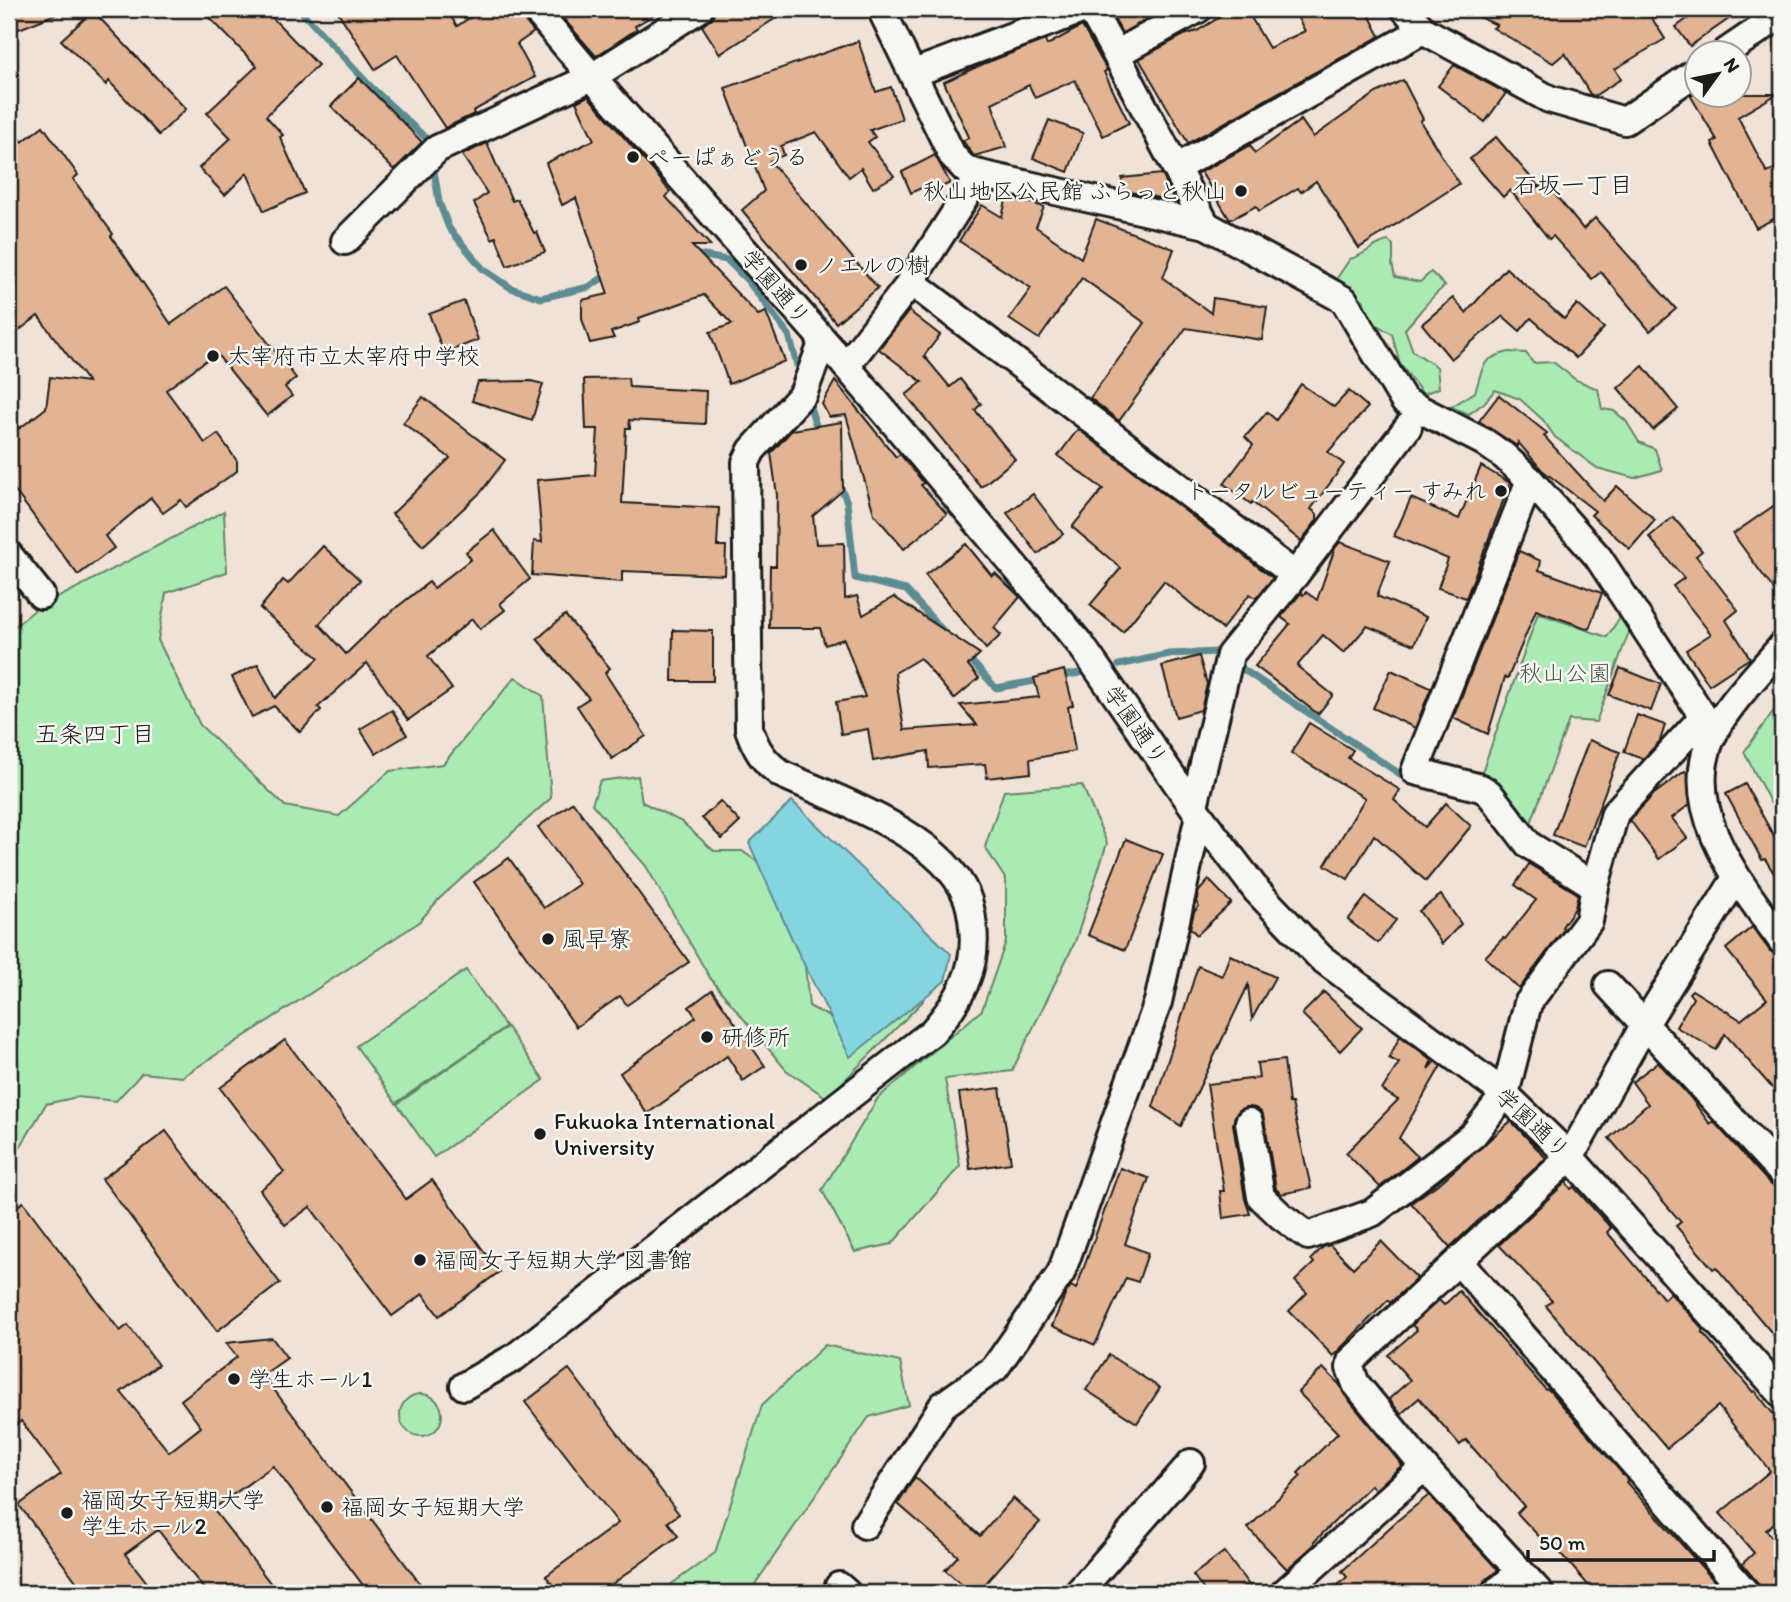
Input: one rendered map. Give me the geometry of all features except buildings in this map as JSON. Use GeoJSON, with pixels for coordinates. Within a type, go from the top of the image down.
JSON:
{"type":"FeatureCollection","features":[{"type":"Feature","properties":{"kind":"street","name":"学園通り"},"geometry":{"type":"LineString","coordinates":[[536,9],[592,77],[846,366],[1080,645],[1256,891],[1321,958],[1505,1094],[1570,1157],[1782,1394]]}},
{"type":"Feature","properties":{"kind":"street"},"geometry":{"type":"LineString","coordinates":[[345,241],[437,149],[592,77],[699,9]]}},
{"type":"Feature","properties":{"kind":"street"},"geometry":{"type":"LineString","coordinates":[[881,9],[952,155],[966,170],[1206,225],[1344,300],[1405,401],[1484,442],[1530,480],[1598,557],[1708,725],[1704,794],[1712,824],[1736,878],[1782,941]]}},
{"type":"Feature","properties":{"kind":"street"},"geometry":{"type":"LineString","coordinates":[[914,73],[1085,9],[1093,13],[1206,225]]}},
{"type":"Feature","properties":{"kind":"street"},"geometry":{"type":"LineString","coordinates":[[1116,54],[1198,9]]}},
{"type":"Feature","properties":{"kind":"street"},"geometry":{"type":"LineString","coordinates":[[1405,9],[1423,30],[1549,99],[1625,121],[1682,82]]}},
{"type":"Feature","properties":{"kind":"street"},"geometry":{"type":"LineString","coordinates":[[1747,38],[1782,14]]}},
{"type":"Feature","properties":{"kind":"street"},"geometry":{"type":"LineString","coordinates":[[1176,169],[1423,30]]}},
{"type":"Feature","properties":{"kind":"street"},"geometry":{"type":"LineString","coordinates":[[846,366],[910,281],[981,174]]}},
{"type":"Feature","properties":{"kind":"street"},"geometry":{"type":"LineString","coordinates":[[910,281],[1295,575]]}},
{"type":"Feature","properties":{"kind":"street"},"geometry":{"type":"LineString","coordinates":[[464,1386],[514,1357],[932,1032],[948,1014],[963,989],[972,965],[975,941],[967,896],[955,875],[939,858],[898,828],[781,774],[768,765],[756,750],[749,729],[746,462],[752,450],[803,394],[823,341]]}},
{"type":"Feature","properties":{"kind":"street"},"geometry":{"type":"LineString","coordinates":[[865,1525],[943,1405],[995,1368],[1061,1273],[1157,1002],[1230,655],[1408,427]]}},
{"type":"Feature","properties":{"kind":"street"},"geometry":{"type":"LineString","coordinates":[[1530,480],[1415,771],[1481,788],[1489,793],[1530,845],[1595,886]]}},
{"type":"Feature","properties":{"kind":"street"},"geometry":{"type":"LineString","coordinates":[[9,555],[41,595]]}},
{"type":"Feature","properties":{"kind":"street"},"geometry":{"type":"LineString","coordinates":[[1249,1122],[1261,1197],[1308,1236],[1372,1213],[1473,1135],[1505,1094],[1528,1003],[1589,921],[1595,886],[1615,813],[1708,725],[1720,722],[1782,646]]}},
{"type":"Feature","properties":{"kind":"street"},"geometry":{"type":"LineString","coordinates":[[1540,1593],[1424,1467],[1356,1384],[1350,1368],[1356,1354],[1570,1157],[1645,1024],[1736,878]]}},
{"type":"Feature","properties":{"kind":"street"},"geometry":{"type":"LineString","coordinates":[[1608,985],[1782,1173]]}},
{"type":"Feature","properties":{"kind":"street"},"geometry":{"type":"LineString","coordinates":[[1459,1262],[1746,1593]]}},
{"type":"Feature","properties":{"kind":"street"},"geometry":{"type":"LineString","coordinates":[[1078,1593],[1191,1463]]}},
{"type":"Feature","properties":{"kind":"street"},"geometry":{"type":"LineString","coordinates":[[1284,1593],[1424,1467]]}},
{"type":"Feature","properties":{"kind":"street"},"geometry":{"type":"LineString","coordinates":[[1495,1593],[1520,1572]]}},
{"type":"Feature","properties":{"kind":"green space"},"geometry":{"type":"Polygon","coordinates":[[[1388,241],[1393,245],[1392,264],[1395,277],[1420,282],[1431,272],[1445,286],[1429,300],[1405,329],[1413,351],[1437,367],[1439,388],[1423,394],[1400,364],[1392,334],[1365,318],[1364,301],[1337,278],[1350,259],[1388,241]]]}},
{"type":"Feature","properties":{"kind":"green space"},"geometry":{"type":"Polygon","coordinates":[[[1509,352],[1526,353],[1533,363],[1553,362],[1576,380],[1598,389],[1602,409],[1614,411],[1626,421],[1639,442],[1655,449],[1662,470],[1634,478],[1597,468],[1555,437],[1543,420],[1520,399],[1495,390],[1469,414],[1451,407],[1475,392],[1487,361],[1509,352]]]}},
{"type":"Feature","properties":{"kind":"green space"},"geometry":{"type":"Polygon","coordinates":[[[224,511],[227,572],[166,593],[158,640],[200,725],[285,806],[339,816],[390,771],[443,764],[515,677],[543,696],[551,798],[440,898],[418,923],[182,1077],[142,1073],[116,1101],[77,1097],[46,1104],[9,1166],[9,631],[36,609],[224,511]]]}},
{"type":"Feature","properties":{"kind":"green space","name":"秋山公園"},"geometry":{"type":"Polygon","coordinates":[[[1538,613],[1607,637],[1622,614],[1631,626],[1596,722],[1569,720],[1529,828],[1481,775],[1538,613]]]}},
{"type":"Feature","properties":{"kind":"green space"},"geometry":{"type":"Polygon","coordinates":[[[1782,699],[1782,825],[1744,752],[1782,699]]]}},
{"type":"Feature","properties":{"kind":"green space"},"geometry":{"type":"Polygon","coordinates":[[[638,776],[642,802],[682,822],[714,851],[742,851],[773,873],[801,925],[809,1006],[854,1030],[923,948],[923,1001],[827,1098],[786,1070],[710,978],[646,866],[592,804],[600,781],[638,776]]]}},
{"type":"Feature","properties":{"kind":"green space"},"geometry":{"type":"Polygon","coordinates":[[[1082,785],[1107,843],[1075,942],[1012,1071],[945,1079],[960,1166],[892,1244],[855,1252],[822,1190],[878,1098],[982,1010],[1006,941],[1006,880],[985,847],[1004,791],[1082,785]]]}},
{"type":"Feature","properties":{"kind":"green space"},"geometry":{"type":"Polygon","coordinates":[[[466,970],[506,1027],[396,1103],[356,1046],[466,970]]]}},
{"type":"Feature","properties":{"kind":"green space"},"geometry":{"type":"Polygon","coordinates":[[[507,1027],[544,1080],[434,1157],[397,1104],[507,1027]]]}},
{"type":"Feature","properties":{"kind":"green space"},"geometry":{"type":"Polygon","coordinates":[[[825,1345],[900,1362],[909,1405],[869,1417],[749,1593],[659,1593],[715,1553],[762,1405],[825,1345]]]}},
{"type":"Feature","properties":{"kind":"green space"},"geometry":{"type":"Polygon","coordinates":[[[421,1394],[436,1400],[442,1415],[436,1430],[421,1436],[406,1430],[400,1415],[406,1400],[421,1394]]]}},
{"type":"Feature","properties":{"kind":"water"},"geometry":{"type":"Polygon","coordinates":[[[792,801],[951,954],[945,981],[850,1057],[796,948],[749,843],[792,801]]]}},
{"type":"Feature","properties":{"kind":"waterway"},"geometry":{"type":"LineString","coordinates":[[299,9],[370,86],[429,141]]}},
{"type":"Feature","properties":{"kind":"waterway"},"geometry":{"type":"LineString","coordinates":[[433,164],[439,202],[449,228],[483,269],[511,288],[541,298],[589,287],[608,274]]}},
{"type":"Feature","properties":{"kind":"waterway"},"geometry":{"type":"LineString","coordinates":[[693,254],[727,260],[747,280],[789,335],[797,365]]}},
{"type":"Feature","properties":{"kind":"waterway"},"geometry":{"type":"LineString","coordinates":[[809,404],[819,434]]}},
{"type":"Feature","properties":{"kind":"waterway"},"geometry":{"type":"LineString","coordinates":[[839,483],[847,502],[855,578],[906,590],[946,634]]}},
{"type":"Feature","properties":{"kind":"waterway"},"geometry":{"type":"LineString","coordinates":[[1119,665],[1169,654],[1219,652]]}},
{"type":"Feature","properties":{"kind":"waterway"},"geometry":{"type":"LineString","coordinates":[[966,655],[996,688],[1041,680]]}},
{"type":"Feature","properties":{"kind":"waterway"},"geometry":{"type":"LineString","coordinates":[[1241,668],[1409,780]]}},
{"type":"Feature","properties":{"kind":"waterway"},"geometry":{"type":"LineString","coordinates":[[1056,677],[1080,673]]}},
{"type":"Feature","properties":{"kind":"place","name":"ぺーぱぁどうる"},"geometry":{"type":"Point","coordinates":[633,157]}},
{"type":"Feature","properties":{"kind":"place","name":"秋山地区公民館 ふらっと秋山"},"geometry":{"type":"Point","coordinates":[1241,191]}},
{"type":"Feature","properties":{"kind":"place","name":"ノエルの樹"},"geometry":{"type":"Point","coordinates":[801,265]}},
{"type":"Feature","properties":{"kind":"place","name":"太宰府市立太宰府中学校"},"geometry":{"type":"Point","coordinates":[213,356]}},
{"type":"Feature","properties":{"kind":"place","name":"トータルビューティー すみれ"},"geometry":{"type":"Point","coordinates":[1501,491]}},
{"type":"Feature","properties":{"kind":"place","name":"風早寮"},"geometry":{"type":"Point","coordinates":[548,939]}},
{"type":"Feature","properties":{"kind":"place","name":"研修所"},"geometry":{"type":"Point","coordinates":[707,1037]}},
{"type":"Feature","properties":{"kind":"place","name":"Fukuoka International University"},"geometry":{"type":"Point","coordinates":[540,1134]}},
{"type":"Feature","properties":{"kind":"place","name":"福岡女子短期大学 図書館"},"geometry":{"type":"Point","coordinates":[420,1260]}},
{"type":"Feature","properties":{"kind":"place","name":"学生ホール1"},"geometry":{"type":"Point","coordinates":[234,1379]}},
{"type":"Feature","properties":{"kind":"place","name":"福岡女子短期大学"},"geometry":{"type":"Point","coordinates":[327,1507]}},
{"type":"Feature","properties":{"kind":"place","name":"福岡女子短期大学 学生ホール2"},"geometry":{"type":"Point","coordinates":[67,1513]}},
{"type":"Feature","properties":{"kind":"district","name":"石坂一丁目"},"geometry":{"type":"Point","coordinates":[1573,184]}},
{"type":"Feature","properties":{"kind":"district","name":"五条四丁目"},"geometry":{"type":"Point","coordinates":[95,733]}}]}
